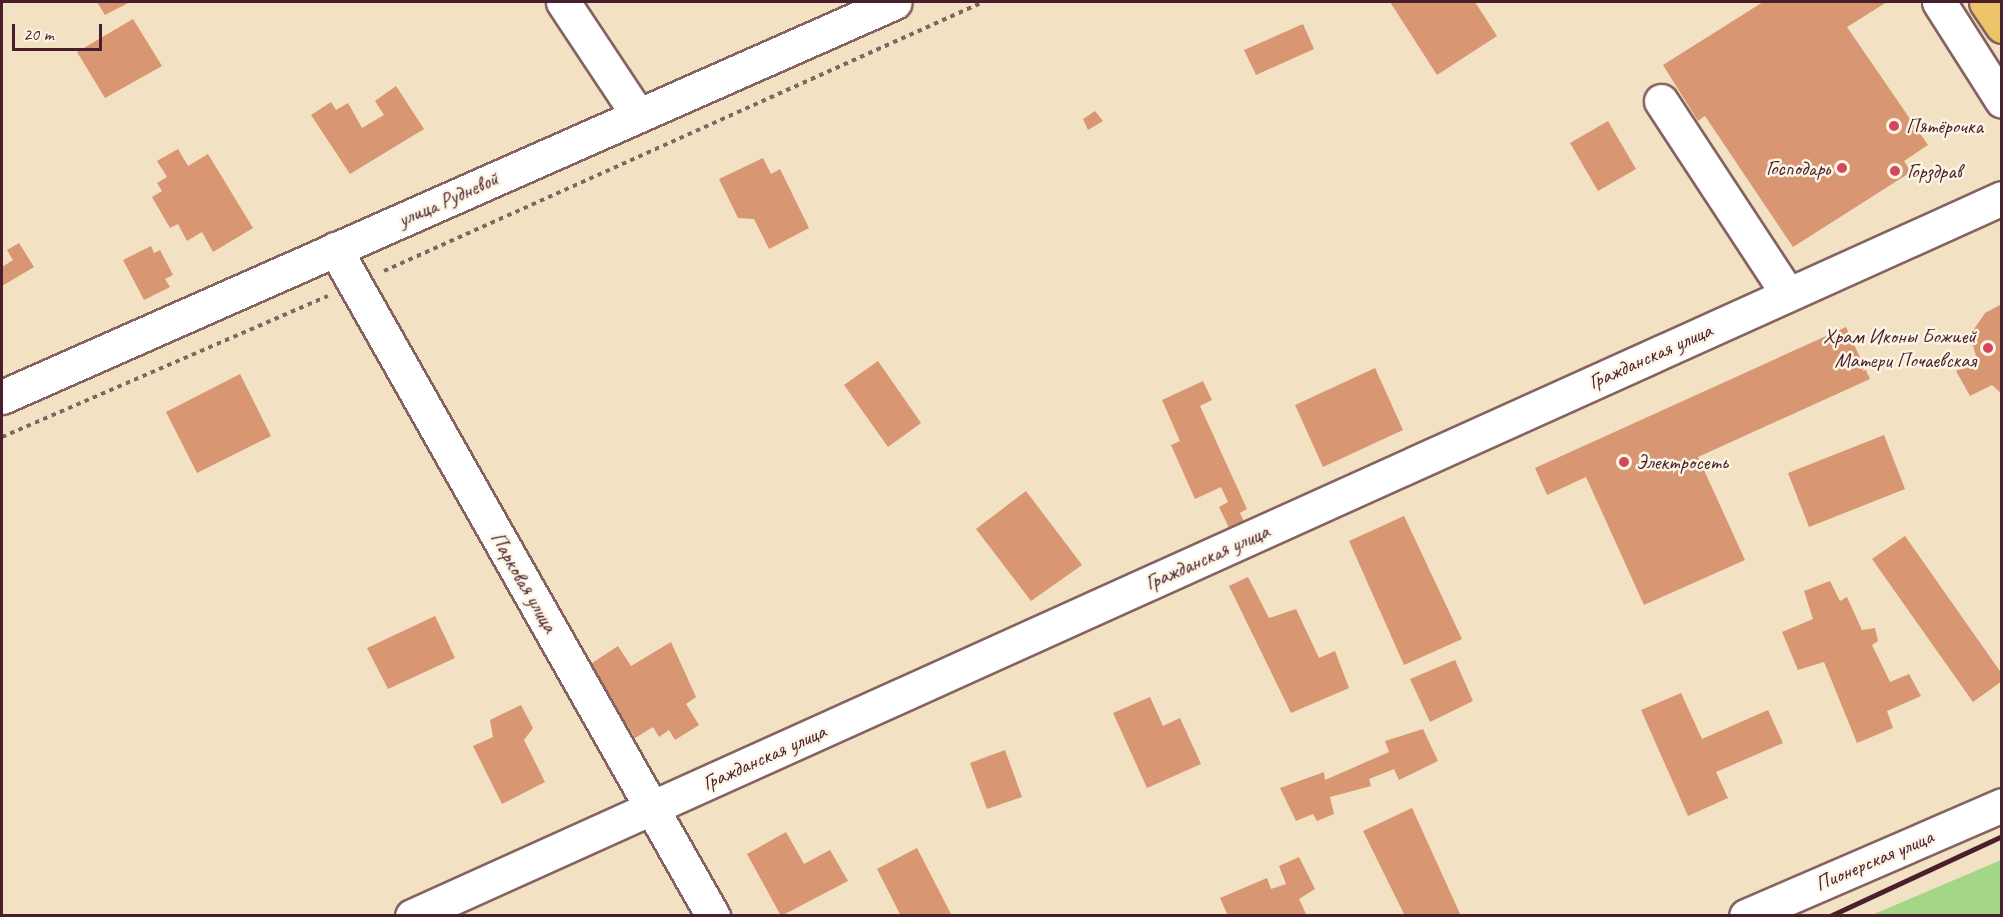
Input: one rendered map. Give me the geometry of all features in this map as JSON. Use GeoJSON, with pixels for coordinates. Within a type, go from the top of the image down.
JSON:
{"type":"FeatureCollection","features":[{"type":"Feature","properties":{"kind":"main road"},"geometry":{"type":"LineString","coordinates":[[1986,2],[2001,26]]}},
{"type":"Feature","properties":{"kind":"street"},"geometry":{"type":"LineString","coordinates":[[563,2],[638,115]]}},
{"type":"Feature","properties":{"kind":"street","name":"улица Рудневой"},"geometry":{"type":"LineString","coordinates":[[2,397],[895,2]]}},
{"type":"Feature","properties":{"kind":"street"},"geometry":{"type":"LineString","coordinates":[[1939,2],[2001,101]]}},
{"type":"Feature","properties":{"kind":"street"},"geometry":{"type":"LineString","coordinates":[[1661,101],[1788,294]]}},
{"type":"Feature","properties":{"kind":"street","name":"Гражданская улица"},"geometry":{"type":"LineString","coordinates":[[412,915],[2001,198]]}},
{"type":"Feature","properties":{"kind":"street","name":"Парковая улица"},"geometry":{"type":"LineString","coordinates":[[335,249],[713,915]]}},
{"type":"Feature","properties":{"kind":"street","name":"Пионерская улица"},"geometry":{"type":"LineString","coordinates":[[1746,915],[2001,805]]}},
{"type":"Feature","properties":{"kind":"path"},"geometry":{"type":"LineString","coordinates":[[2,438],[356,284],[982,2]]}},
{"type":"Feature","properties":{"kind":"green space"},"geometry":{"type":"Polygon","coordinates":[[[2001,860],[2001,915],[1872,915],[2001,860]]]}},
{"type":"Feature","properties":{"kind":"building"},"geometry":{"type":"Polygon","coordinates":[[[97,2],[130,2],[105,15],[97,2]]]}},
{"type":"Feature","properties":{"kind":"building"},"geometry":{"type":"Polygon","coordinates":[[[1390,2],[1475,2],[1497,36],[1437,75],[1390,2]]]}},
{"type":"Feature","properties":{"kind":"building"},"geometry":{"type":"Polygon","coordinates":[[[1763,2],[1887,2],[1847,27],[1928,145],[1904,161],[1911,172],[1793,247],[1705,116],[1698,121],[1663,65],[1763,2]]]}},
{"type":"Feature","properties":{"kind":"building"},"geometry":{"type":"Polygon","coordinates":[[[133,19],[162,66],[105,98],[77,52],[133,19]]]}},
{"type":"Feature","properties":{"kind":"building"},"geometry":{"type":"Polygon","coordinates":[[[1303,24],[1314,49],[1256,75],[1244,50],[1303,24]]]}},
{"type":"Feature","properties":{"kind":"building"},"geometry":{"type":"Polygon","coordinates":[[[396,86],[424,129],[350,174],[311,115],[331,102],[336,110],[348,103],[362,128],[384,115],[375,101],[396,86]]]}},
{"type":"Feature","properties":{"kind":"building"},"geometry":{"type":"Polygon","coordinates":[[[1095,111],[1103,121],[1088,130],[1083,119],[1095,111]]]}},
{"type":"Feature","properties":{"kind":"building"},"geometry":{"type":"Polygon","coordinates":[[[1608,121],[1636,169],[1598,191],[1570,143],[1608,121]]]}},
{"type":"Feature","properties":{"kind":"building"},"geometry":{"type":"Polygon","coordinates":[[[178,149],[188,166],[208,154],[253,228],[213,252],[202,232],[187,241],[178,224],[170,228],[152,197],[162,191],[157,183],[167,177],[157,161],[178,149]]]}},
{"type":"Feature","properties":{"kind":"building"},"geometry":{"type":"Polygon","coordinates":[[[763,158],[771,174],[780,169],[809,228],[769,249],[754,219],[738,218],[719,179],[763,158]]]}},
{"type":"Feature","properties":{"kind":"building"},"geometry":{"type":"Polygon","coordinates":[[[19,243],[34,267],[2,286],[2,267],[13,260],[7,250],[19,243]]]}},
{"type":"Feature","properties":{"kind":"building"},"geometry":{"type":"Polygon","coordinates":[[[151,246],[154,253],[160,250],[173,275],[165,279],[170,287],[144,300],[123,260],[151,246]]]}},
{"type":"Feature","properties":{"kind":"building","name":"Храм Иконы Божией Матери Почаевская"},"geometry":{"type":"Polygon","coordinates":[[[2002,304],[2002,394],[1992,385],[1970,396],[1956,371],[1977,360],[1970,335],[1985,313],[2002,304]]]}},
{"type":"Feature","properties":{"kind":"building","name":"Электросеть"},"geometry":{"type":"Polygon","coordinates":[[[1846,327],[1870,379],[1698,457],[1745,560],[1644,605],[1586,477],[1547,495],[1535,468],[1846,327]]]}},
{"type":"Feature","properties":{"kind":"building"},"geometry":{"type":"Polygon","coordinates":[[[878,361],[921,423],[888,447],[844,385],[878,361]]]}},
{"type":"Feature","properties":{"kind":"building"},"geometry":{"type":"Polygon","coordinates":[[[1375,368],[1403,430],[1323,467],[1295,405],[1375,368]]]}},
{"type":"Feature","properties":{"kind":"building"},"geometry":{"type":"Polygon","coordinates":[[[240,374],[271,436],[197,473],[166,412],[240,374]]]}},
{"type":"Feature","properties":{"kind":"building"},"geometry":{"type":"Polygon","coordinates":[[[1203,381],[1212,400],[1200,406],[1247,509],[1240,513],[1247,528],[1232,534],[1219,507],[1228,502],[1221,487],[1195,499],[1171,445],[1180,441],[1162,400],[1203,381]]]}},
{"type":"Feature","properties":{"kind":"building"},"geometry":{"type":"Polygon","coordinates":[[[1884,435],[1905,489],[1809,527],[1788,473],[1884,435]]]}},
{"type":"Feature","properties":{"kind":"building"},"geometry":{"type":"Polygon","coordinates":[[[1026,491],[1082,565],[1031,601],[976,529],[1026,491]]]}},
{"type":"Feature","properties":{"kind":"building"},"geometry":{"type":"Polygon","coordinates":[[[1404,516],[1462,639],[1404,665],[1349,541],[1404,516]]]}},
{"type":"Feature","properties":{"kind":"building"},"geometry":{"type":"Polygon","coordinates":[[[1905,536],[2002,674],[2002,681],[1973,702],[1872,559],[1905,536]]]}},
{"type":"Feature","properties":{"kind":"building"},"geometry":{"type":"Polygon","coordinates":[[[1248,577],[1269,618],[1296,609],[1319,658],[1335,651],[1349,688],[1291,713],[1229,586],[1248,577]]]}},
{"type":"Feature","properties":{"kind":"building"},"geometry":{"type":"Polygon","coordinates":[[[1830,581],[1840,601],[1847,597],[1862,630],[1875,628],[1878,641],[1872,645],[1890,682],[1909,674],[1921,696],[1887,711],[1893,728],[1857,743],[1824,662],[1798,670],[1782,632],[1813,619],[1804,591],[1830,581]]]}},
{"type":"Feature","properties":{"kind":"building"},"geometry":{"type":"Polygon","coordinates":[[[435,616],[455,658],[388,689],[367,648],[435,616]]]}},
{"type":"Feature","properties":{"kind":"building"},"geometry":{"type":"Polygon","coordinates":[[[671,642],[696,697],[686,704],[699,725],[675,740],[669,730],[659,737],[653,727],[635,738],[617,709],[610,713],[583,669],[618,646],[631,666],[671,642]]]}},
{"type":"Feature","properties":{"kind":"building"},"geometry":{"type":"Polygon","coordinates":[[[1455,660],[1473,701],[1430,722],[1410,679],[1455,660]]]}},
{"type":"Feature","properties":{"kind":"building"},"geometry":{"type":"Polygon","coordinates":[[[1681,693],[1702,739],[1768,710],[1783,743],[1716,772],[1728,798],[1688,816],[1641,710],[1681,693]]]}},
{"type":"Feature","properties":{"kind":"building"},"geometry":{"type":"Polygon","coordinates":[[[1150,697],[1163,726],[1180,718],[1201,764],[1147,788],[1113,713],[1150,697]]]}},
{"type":"Feature","properties":{"kind":"building"},"geometry":{"type":"Polygon","coordinates":[[[521,705],[533,728],[524,740],[545,782],[502,804],[473,746],[493,737],[490,720],[521,705]]]}},
{"type":"Feature","properties":{"kind":"building"},"geometry":{"type":"Polygon","coordinates":[[[1423,729],[1438,761],[1399,780],[1394,769],[1369,779],[1371,786],[1330,797],[1334,814],[1317,821],[1313,814],[1296,821],[1280,788],[1324,772],[1325,780],[1389,752],[1385,741],[1423,729]]]}},
{"type":"Feature","properties":{"kind":"building"},"geometry":{"type":"Polygon","coordinates":[[[1005,750],[1022,797],[987,809],[970,763],[1005,750]]]}},
{"type":"Feature","properties":{"kind":"building"},"geometry":{"type":"Polygon","coordinates":[[[1412,808],[1461,916],[1405,916],[1363,831],[1412,808]]]}},
{"type":"Feature","properties":{"kind":"building"},"geometry":{"type":"Polygon","coordinates":[[[786,832],[804,864],[830,850],[848,881],[781,916],[747,854],[786,832]]]}},
{"type":"Feature","properties":{"kind":"building"},"geometry":{"type":"Polygon","coordinates":[[[917,848],[952,916],[901,916],[877,869],[917,848]]]}},
{"type":"Feature","properties":{"kind":"building"},"geometry":{"type":"Polygon","coordinates":[[[1299,857],[1315,889],[1299,899],[1307,916],[1228,916],[1220,898],[1267,878],[1271,889],[1286,884],[1279,866],[1299,857]]]}},
{"type":"Feature","properties":{"kind":"railway"},"geometry":{"type":"LineString","coordinates":[[1830,916],[2002,836]]}},
{"type":"Feature","properties":{"kind":"place","name":"Пятёрочка"},"geometry":{"type":"Point","coordinates":[1894,126]}},
{"type":"Feature","properties":{"kind":"place","name":"Господарь"},"geometry":{"type":"Point","coordinates":[1842,168]}},
{"type":"Feature","properties":{"kind":"place","name":"Горздрав"},"geometry":{"type":"Point","coordinates":[1895,171]}},
{"type":"Feature","properties":{"kind":"place","name":"Храм Иконы Божией Матери Почаевская"},"geometry":{"type":"Point","coordinates":[1988,348]}},
{"type":"Feature","properties":{"kind":"place","name":"Электросеть"},"geometry":{"type":"Point","coordinates":[1624,462]}}]}
